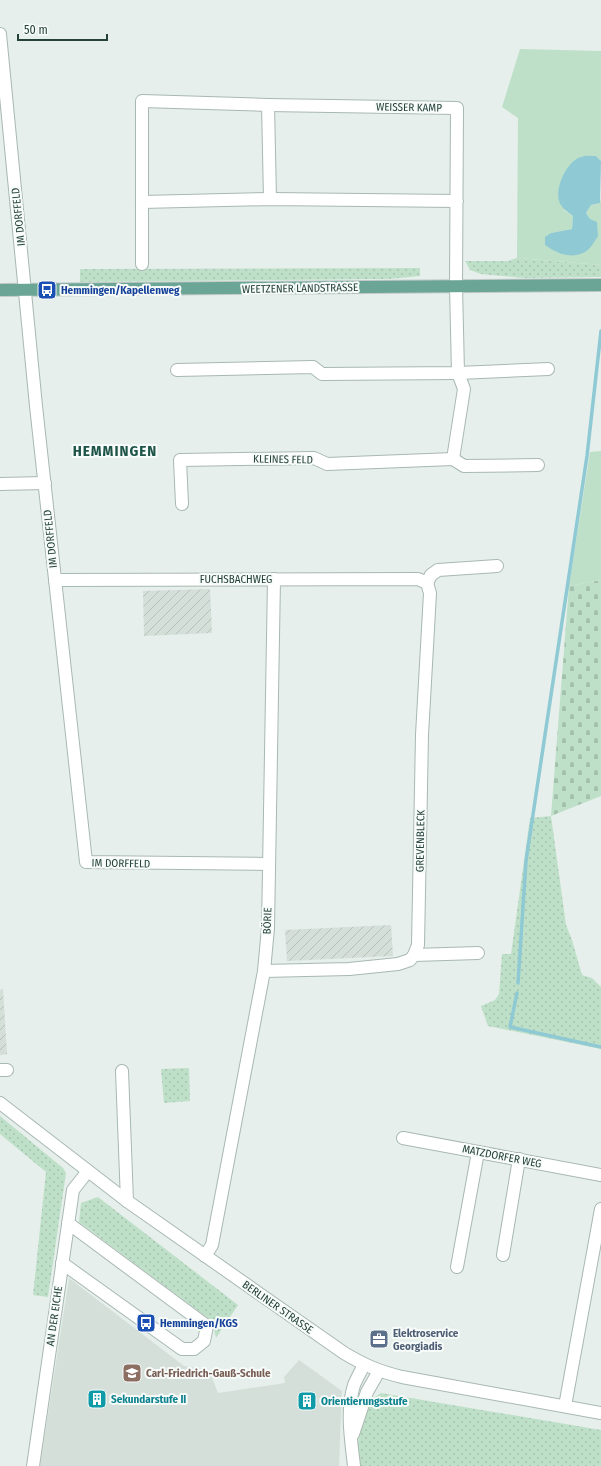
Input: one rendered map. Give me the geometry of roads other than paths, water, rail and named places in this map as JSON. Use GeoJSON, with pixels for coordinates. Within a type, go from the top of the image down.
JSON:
{"type":"FeatureCollection","features":[{"type":"Feature","properties":{"kind":"main road","name":"WEETZENER LANDSTRASSE"},"geometry":{"type":"LineString","coordinates":[[0,290],[601,285]]}},
{"type":"Feature","properties":{"kind":"street","name":"IM DORFFELD"},"geometry":{"type":"LineString","coordinates":[[0,34],[4,107],[25,290],[54,580],[86,862],[268,864]]}},
{"type":"Feature","properties":{"kind":"street","name":"WEISSER KAMP"},"geometry":{"type":"LineString","coordinates":[[142,264],[142,101],[457,108],[456,286]]}},
{"type":"Feature","properties":{"kind":"street"},"geometry":{"type":"LineString","coordinates":[[268,105],[270,199]]}},
{"type":"Feature","properties":{"kind":"street"},"geometry":{"type":"LineString","coordinates":[[142,202],[270,199],[457,201]]}},
{"type":"Feature","properties":{"kind":"street"},"geometry":{"type":"LineString","coordinates":[[454,459],[464,389],[458,373],[456,286]]}},
{"type":"Feature","properties":{"kind":"street"},"geometry":{"type":"LineString","coordinates":[[177,370],[312,367],[322,374],[458,373],[548,369]]}},
{"type":"Feature","properties":{"kind":"street","name":"KLEINES FELD"},"geometry":{"type":"LineString","coordinates":[[182,504],[180,460],[314,458],[327,464],[454,459],[464,466],[538,465]]}},
{"type":"Feature","properties":{"kind":"street"},"geometry":{"type":"LineString","coordinates":[[0,484],[45,483]]}},
{"type":"Feature","properties":{"kind":"street"},"geometry":{"type":"LineString","coordinates":[[423,581],[438,570],[497,566]]}},
{"type":"Feature","properties":{"kind":"street","name":"FUCHSBACHWEG"},"geometry":{"type":"LineString","coordinates":[[54,580],[274,579],[423,581]]}},
{"type":"Feature","properties":{"kind":"street","name":"BÖRIE"},"geometry":{"type":"LineString","coordinates":[[205,1256],[212,1245],[264,971],[268,928],[274,579]]}},
{"type":"Feature","properties":{"kind":"street","name":"GREVENBLECK"},"geometry":{"type":"LineString","coordinates":[[414,955],[418,945],[422,735],[430,593],[423,581]]}},
{"type":"Feature","properties":{"kind":"street"},"geometry":{"type":"LineString","coordinates":[[264,971],[349,969],[398,964],[410,960],[414,955],[478,953]]}},
{"type":"Feature","properties":{"kind":"street"},"geometry":{"type":"LineString","coordinates":[[122,1071],[128,1201]]}},
{"type":"Feature","properties":{"kind":"street","name":"BERLINER STRASSE"},"geometry":{"type":"LineString","coordinates":[[0,1103],[128,1201],[344,1353],[364,1365],[379,1372],[402,1377],[601,1413]]}},
{"type":"Feature","properties":{"kind":"street","name":"MATZDORFER WEG"},"geometry":{"type":"LineString","coordinates":[[404,1138],[601,1175]]}},
{"type":"Feature","properties":{"kind":"street"},"geometry":{"type":"LineString","coordinates":[[457,1266],[478,1152]]}},
{"type":"Feature","properties":{"kind":"street"},"geometry":{"type":"LineString","coordinates":[[503,1255],[518,1159]]}},
{"type":"Feature","properties":{"kind":"street","name":"AN DER EICHE"},"geometry":{"type":"LineString","coordinates":[[33,1466],[73,1190],[88,1171]]}},
{"type":"Feature","properties":{"kind":"street"},"geometry":{"type":"LineString","coordinates":[[565,1406],[601,1209]]}},
{"type":"Feature","properties":{"kind":"street"},"geometry":{"type":"LineString","coordinates":[[62,1262],[182,1349],[194,1349],[204,1341],[207,1326],[68,1223]]}},
{"type":"Feature","properties":{"kind":"street"},"geometry":{"type":"LineString","coordinates":[[354,1466],[349,1420],[354,1385],[364,1365]]}},
{"type":"Feature","properties":{"kind":"street"},"geometry":{"type":"LineString","coordinates":[[351,1439],[367,1392],[379,1372]]}},
{"type":"Feature","properties":{"kind":"water"},"geometry":{"type":"Polygon","coordinates":[[[585,156],[596,156],[601,161],[600,203],[591,205],[586,213],[590,219],[597,222],[598,236],[590,248],[583,253],[578,255],[568,255],[558,253],[545,245],[545,237],[551,233],[572,229],[573,216],[563,208],[559,201],[558,195],[563,175],[576,159],[585,156]]]}},
{"type":"Feature","properties":{"kind":"waterway"},"geometry":{"type":"LineString","coordinates":[[518,983],[526,861],[587,456],[601,331]]}},
{"type":"Feature","properties":{"kind":"waterway"},"geometry":{"type":"LineString","coordinates":[[517,993],[510,1027],[601,1047]]}},
{"type":"Feature","properties":{"kind":"place","name":"Hemmingen/Kapellenweg"},"geometry":{"type":"Point","coordinates":[47,290]}},
{"type":"Feature","properties":{"kind":"place","name":"Hemmingen/KGS"},"geometry":{"type":"Point","coordinates":[146,1323]}},
{"type":"Feature","properties":{"kind":"place","name":"Elektroservice Georgiadis"},"geometry":{"type":"Point","coordinates":[379,1339]}},
{"type":"Feature","properties":{"kind":"place","name":"Carl-Friedrich-Gauß-Schule"},"geometry":{"type":"Point","coordinates":[132,1373]}},
{"type":"Feature","properties":{"kind":"place","name":"Sekundarstufe II"},"geometry":{"type":"Point","coordinates":[97,1399]}},
{"type":"Feature","properties":{"kind":"place","name":"Orientierungsstufe"},"geometry":{"type":"Point","coordinates":[307,1401]}},
{"type":"Feature","properties":{"kind":"district","name":"HEMMINGEN"},"geometry":{"type":"Point","coordinates":[115,451]}}]}
